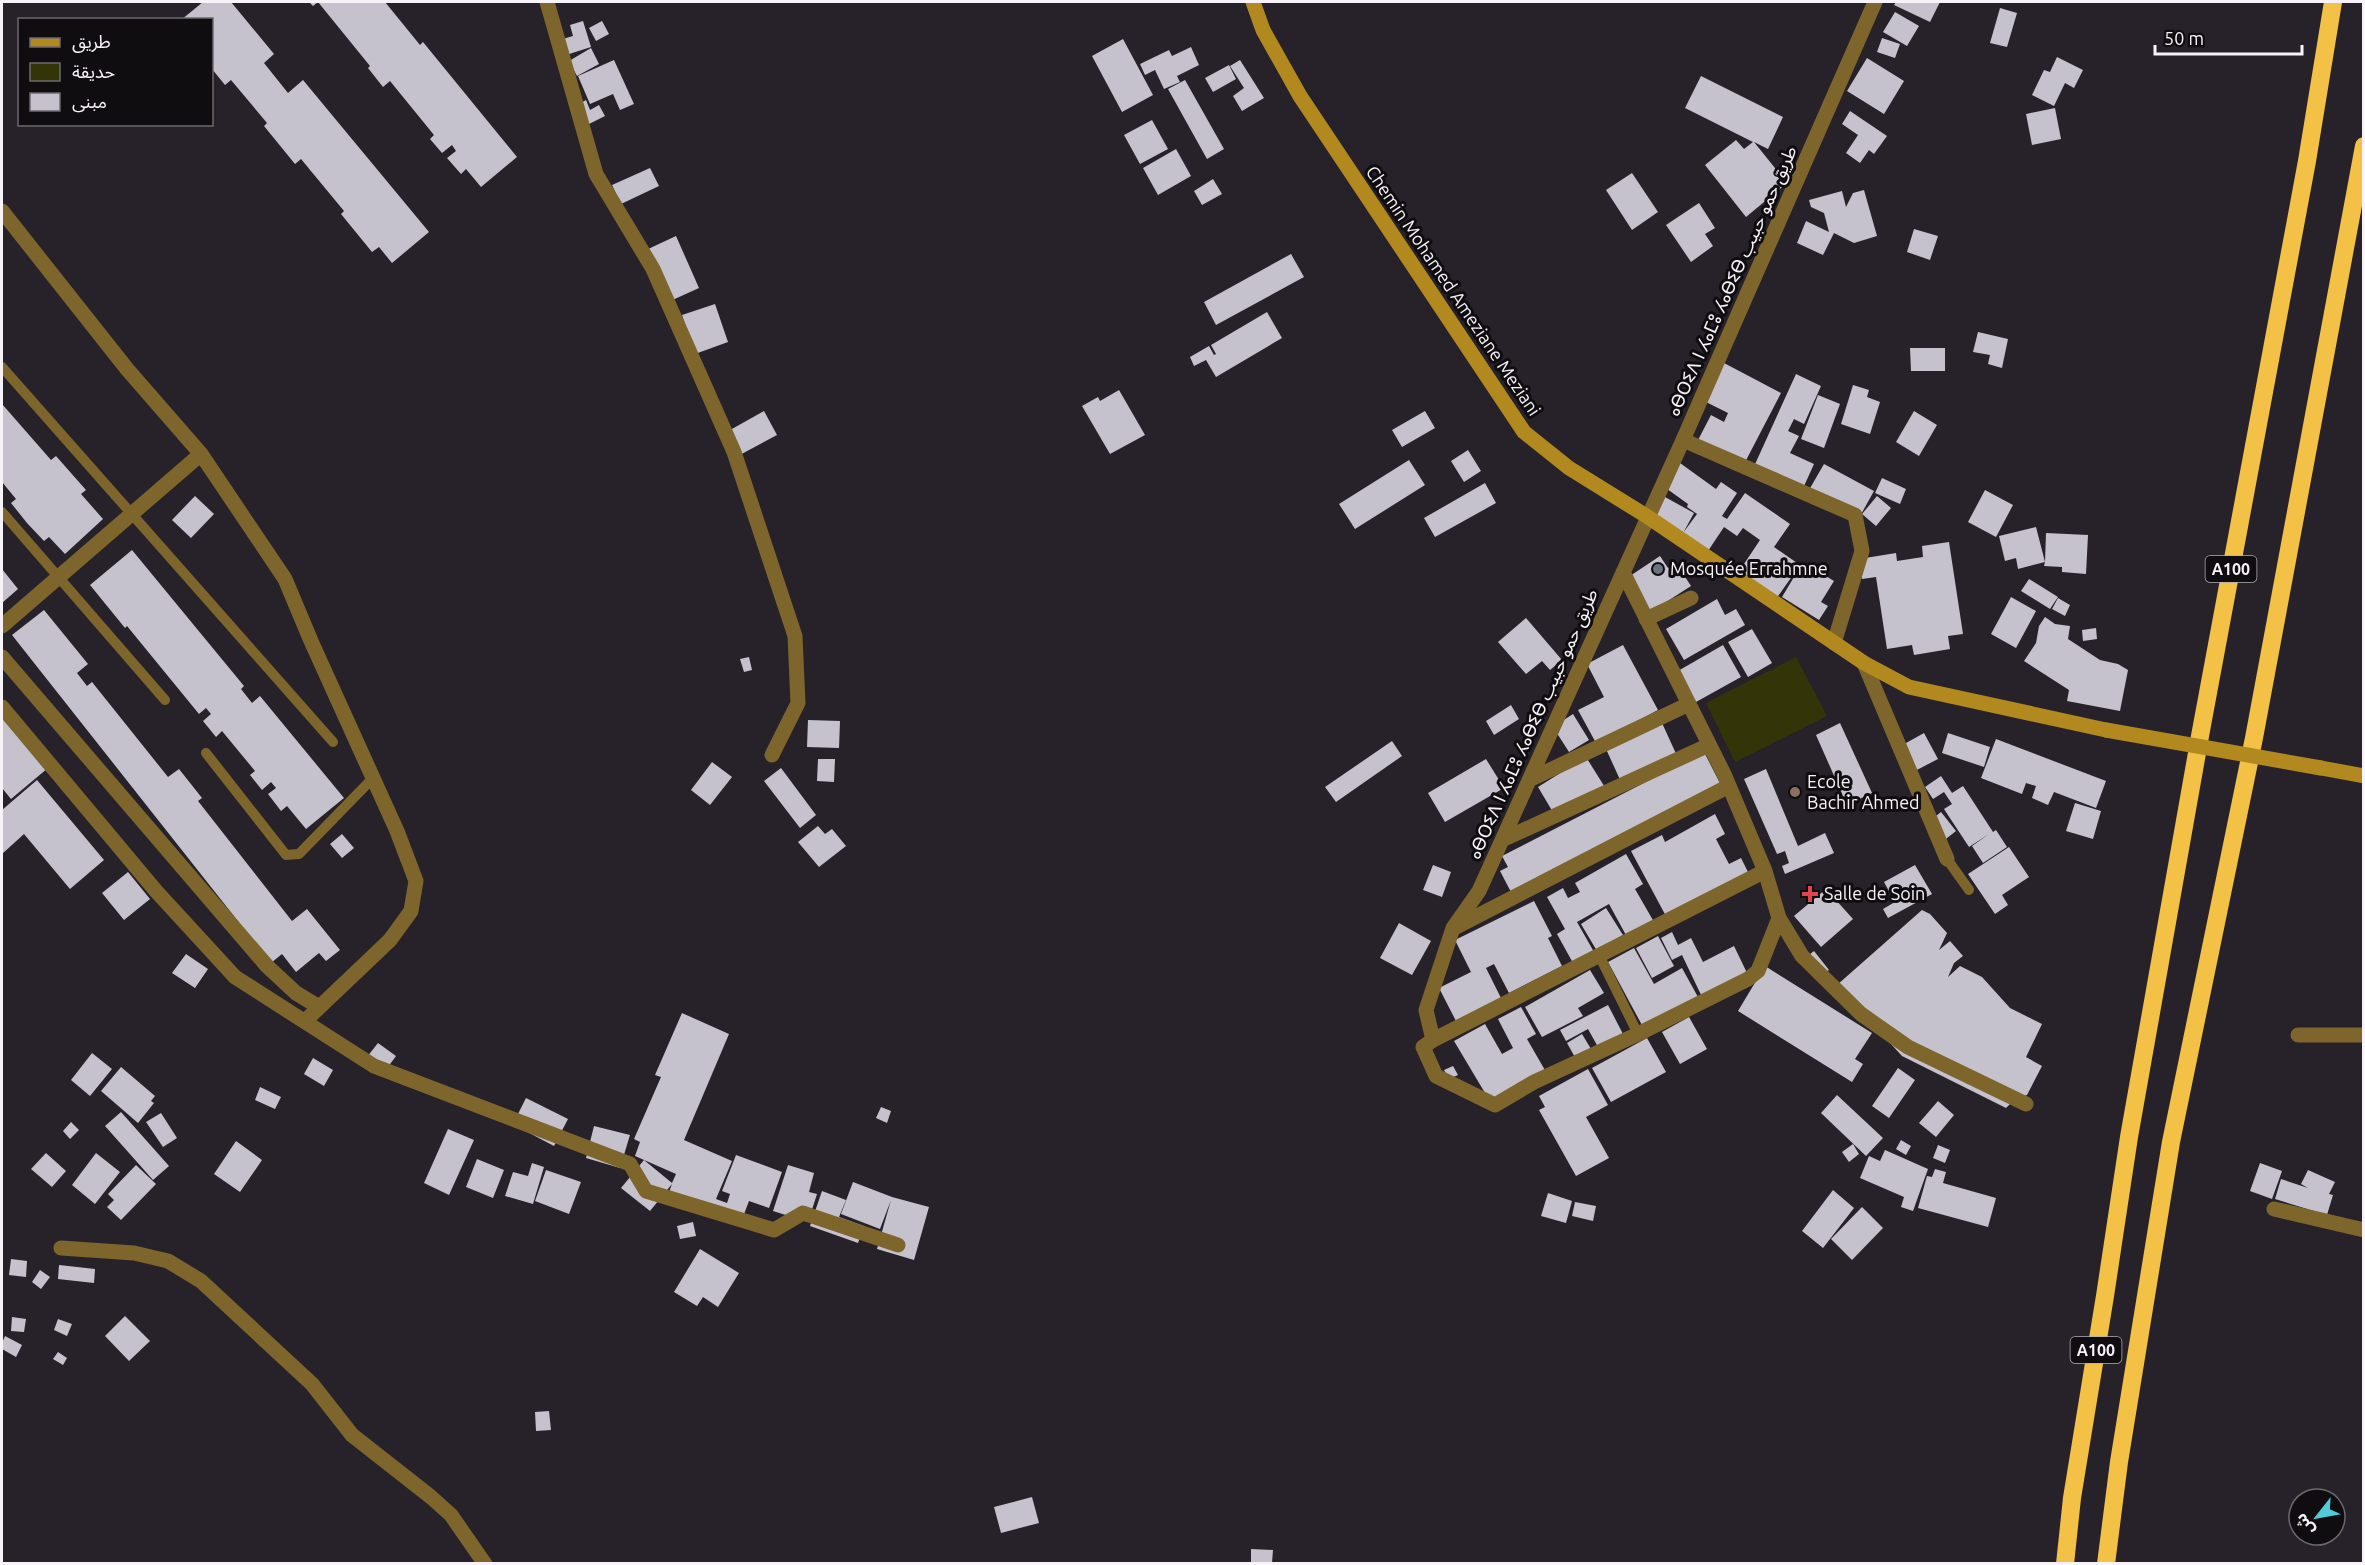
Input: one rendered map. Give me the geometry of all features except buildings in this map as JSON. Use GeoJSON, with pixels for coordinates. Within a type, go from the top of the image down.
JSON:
{"type":"FeatureCollection","features":[{"type":"Feature","properties":{"kind":"highway","name":"A100"},"geometry":{"type":"LineString","coordinates":[[2065,1563],[2072,1498],[2128,1137],[2307,161],[2333,2]]}},
{"type":"Feature","properties":{"kind":"highway","name":"A100"},"geometry":{"type":"LineString","coordinates":[[2106,1563],[2119,1462],[2171,1142],[2252,750],[2364,146]]}},
{"type":"Feature","properties":{"kind":"main road","name":"Chemin Mohamed Ameziane Meziani"},"geometry":{"type":"LineString","coordinates":[[1258,4],[1263,30],[1300,96],[1524,432],[1569,468],[1648,517],[1864,663],[1910,687],[2106,730],[2364,776]]}},
{"type":"Feature","properties":{"kind":"street"},"geometry":{"type":"LineString","coordinates":[[547,2],[596,174],[653,269],[734,452],[795,636],[798,703],[772,755]]}},
{"type":"Feature","properties":{"kind":"street","name":"ⴰⴱⵔⵉⴷ ⵏ ⵃⴰⵎⵓ ⵃⴰⴱⵉⴱ طريق حمو حبيب"},"geometry":{"type":"LineString","coordinates":[[1779,918],[1758,971],[1748,979],[1638,1034],[1534,1082],[1495,1105],[1436,1076],[1423,1047],[1433,1040],[1426,1010],[1454,928],[1479,891],[1683,440],[1875,2]]}},
{"type":"Feature","properties":{"kind":"street"},"geometry":{"type":"LineString","coordinates":[[2,211],[127,369],[201,454],[285,579],[374,778],[417,881],[411,911],[390,940],[306,1020]]}},
{"type":"Feature","properties":{"kind":"street"},"geometry":{"type":"LineString","coordinates":[[1683,440],[1855,515],[1862,551],[1834,643]]}},
{"type":"Feature","properties":{"kind":"street"},"geometry":{"type":"LineString","coordinates":[[2,626],[201,454]]}},
{"type":"Feature","properties":{"kind":"street"},"geometry":{"type":"LineString","coordinates":[[1623,572],[1729,786],[1765,871],[1779,918],[1802,956],[1861,1014],[1908,1047],[2026,1104]]}},
{"type":"Feature","properties":{"kind":"street"},"geometry":{"type":"LineString","coordinates":[[1647,619],[1691,598]]}},
{"type":"Feature","properties":{"kind":"street"},"geometry":{"type":"LineString","coordinates":[[2,657],[267,966],[296,993],[320,1007]]}},
{"type":"Feature","properties":{"kind":"street"},"geometry":{"type":"LineString","coordinates":[[1864,663],[1947,859]]}},
{"type":"Feature","properties":{"kind":"street"},"geometry":{"type":"LineString","coordinates":[[1529,780],[1689,704]]}},
{"type":"Feature","properties":{"kind":"street"},"geometry":{"type":"LineString","coordinates":[[2,707],[156,891],[235,977],[374,1065],[630,1164],[646,1191],[774,1230],[803,1213],[898,1245]]}},
{"type":"Feature","properties":{"kind":"street"},"geometry":{"type":"LineString","coordinates":[[1502,840],[1709,745]]}},
{"type":"Feature","properties":{"kind":"street"},"geometry":{"type":"LineString","coordinates":[[1454,928],[1729,786]]}},
{"type":"Feature","properties":{"kind":"street"},"geometry":{"type":"LineString","coordinates":[[1433,1040],[1765,871]]}},
{"type":"Feature","properties":{"kind":"street"},"geometry":{"type":"LineString","coordinates":[[2298,1035],[2364,1035]]}},
{"type":"Feature","properties":{"kind":"street"},"geometry":{"type":"LineString","coordinates":[[2274,1209],[2364,1230]]}},
{"type":"Feature","properties":{"kind":"street"},"geometry":{"type":"LineString","coordinates":[[61,1248],[134,1253],[157,1258],[168,1261],[201,1281],[312,1384],[352,1435],[451,1515],[485,1563]]}},
{"type":"Feature","properties":{"kind":"lane"},"geometry":{"type":"LineString","coordinates":[[2,367],[333,742]]}},
{"type":"Feature","properties":{"kind":"lane"},"geometry":{"type":"LineString","coordinates":[[2,512],[165,700]]}},
{"type":"Feature","properties":{"kind":"lane"},"geometry":{"type":"LineString","coordinates":[[206,753],[286,855],[299,854],[374,778]]}},
{"type":"Feature","properties":{"kind":"lane"},"geometry":{"type":"LineString","coordinates":[[1947,859],[1969,890]]}},
{"type":"Feature","properties":{"kind":"lane"},"geometry":{"type":"LineString","coordinates":[[1600,957],[1638,1034]]}},
{"type":"Feature","properties":{"kind":"green space"},"geometry":{"type":"Polygon","coordinates":[[[1796,657],[1827,716],[1735,762],[1706,703],[1796,657]]]}},
{"type":"Feature","properties":{"kind":"place","name":"Mosquée Errahmne"},"geometry":{"type":"Point","coordinates":[1658,569]}},
{"type":"Feature","properties":{"kind":"place","name":"Ecole Bachir Ahmed"},"geometry":{"type":"Point","coordinates":[1795,792]}},
{"type":"Feature","properties":{"kind":"place","name":"Salle de Soin"},"geometry":{"type":"Point","coordinates":[1810,894]}}]}
